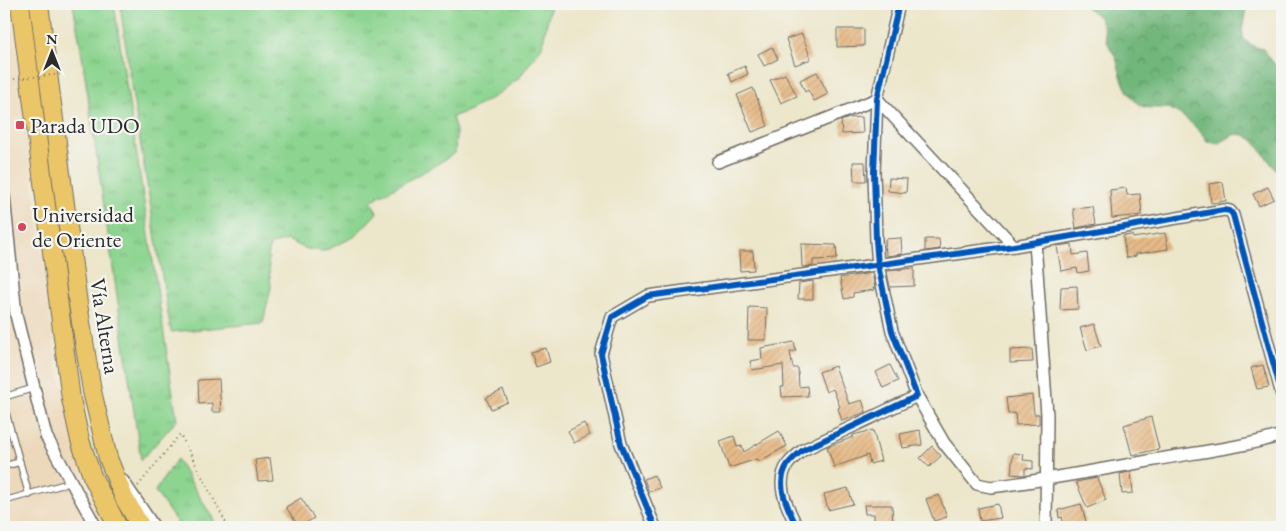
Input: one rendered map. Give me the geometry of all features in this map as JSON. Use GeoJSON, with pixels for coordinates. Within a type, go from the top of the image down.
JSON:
{"type":"FeatureCollection","features":[{"type":"Feature","properties":{"kind":"highway","name":"Vía Alterna"},"geometry":{"type":"LineString","coordinates":[[20,4],[71,399],[80,440],[92,476],[118,527]]}},
{"type":"Feature","properties":{"kind":"highway","name":"Vía Alterna"},"geometry":{"type":"LineString","coordinates":[[39,4],[78,304],[92,391],[108,458],[124,498],[141,527]]}},
{"type":"Feature","properties":{"kind":"street"},"geometry":{"type":"LineString","coordinates":[[899,4],[877,99],[874,172],[878,265],[892,331],[917,396],[944,443],[977,484],[991,487],[1046,480],[1256,443],[1282,435]]}},
{"type":"Feature","properties":{"kind":"street"},"geometry":{"type":"LineString","coordinates":[[718,162],[877,99]]}},
{"type":"Feature","properties":{"kind":"street"},"geometry":{"type":"LineString","coordinates":[[877,99],[1014,246]]}},
{"type":"Feature","properties":{"kind":"street"},"geometry":{"type":"LineString","coordinates":[[4,196],[16,315],[46,436],[96,527]]}},
{"type":"Feature","properties":{"kind":"street"},"geometry":{"type":"LineString","coordinates":[[655,527],[621,444],[601,354],[612,317],[648,296],[1014,246],[1224,210],[1230,211],[1233,215],[1282,395]]}},
{"type":"Feature","properties":{"kind":"street"},"geometry":{"type":"LineString","coordinates":[[1035,242],[1047,415],[1046,527]]}},
{"type":"Feature","properties":{"kind":"street"},"geometry":{"type":"LineString","coordinates":[[797,527],[784,501],[781,480],[788,464],[803,450],[917,396]]}},
{"type":"Feature","properties":{"kind":"street"},"geometry":{"type":"LineString","coordinates":[[108,458],[154,527]]}},
{"type":"Feature","properties":{"kind":"lane"},"geometry":{"type":"LineString","coordinates":[[4,397],[34,388]]}},
{"type":"Feature","properties":{"kind":"lane"},"geometry":{"type":"LineString","coordinates":[[4,406],[7,429],[20,462],[29,495]]}},
{"type":"Feature","properties":{"kind":"lane"},"geometry":{"type":"LineString","coordinates":[[4,466],[20,462]]}},
{"type":"Feature","properties":{"kind":"lane"},"geometry":{"type":"LineString","coordinates":[[4,501],[72,482]]}},
{"type":"Feature","properties":{"kind":"path"},"geometry":{"type":"LineString","coordinates":[[14,79],[63,74]]}},
{"type":"Feature","properties":{"kind":"path"},"geometry":{"type":"LineString","coordinates":[[132,494],[180,434],[228,527]]}},
{"type":"Feature","properties":{"kind":"shaded area","name":"Universidad de Oriente"},"geometry":{"type":"Polygon","coordinates":[[[4,4],[10,4],[56,357],[87,488],[109,527],[4,527],[4,4]]]}},
{"type":"Feature","properties":{"kind":"green space"},"geometry":{"type":"Polygon","coordinates":[[[73,4],[114,4],[177,420],[141,460],[81,49],[73,4]]]}},
{"type":"Feature","properties":{"kind":"green space"},"geometry":{"type":"Polygon","coordinates":[[[120,4],[551,4],[542,46],[519,78],[495,96],[470,110],[452,117],[456,131],[455,153],[371,201],[377,213],[354,237],[324,251],[307,249],[287,240],[270,245],[268,258],[271,287],[263,323],[171,332],[131,85],[120,4]]]}},
{"type":"Feature","properties":{"kind":"green space"},"geometry":{"type":"Polygon","coordinates":[[[1083,4],[1238,4],[1246,10],[1242,30],[1244,40],[1253,46],[1263,49],[1282,74],[1282,178],[1254,141],[1245,135],[1235,134],[1218,144],[1207,141],[1196,128],[1175,111],[1166,108],[1148,108],[1137,103],[1129,93],[1121,76],[1103,25],[1096,14],[1083,4]]]}},
{"type":"Feature","properties":{"kind":"green space"},"geometry":{"type":"Polygon","coordinates":[[[177,459],[218,527],[180,527],[155,491],[177,459]]]}},
{"type":"Feature","properties":{"kind":"building"},"geometry":{"type":"Polygon","coordinates":[[[837,29],[864,29],[864,46],[837,47],[837,29]]]}},
{"type":"Feature","properties":{"kind":"building"},"geometry":{"type":"Polygon","coordinates":[[[802,34],[811,59],[795,65],[786,39],[802,34]]]}},
{"type":"Feature","properties":{"kind":"building"},"geometry":{"type":"Polygon","coordinates":[[[772,47],[778,59],[764,66],[758,54],[772,47]]]}},
{"type":"Feature","properties":{"kind":"building"},"geometry":{"type":"Polygon","coordinates":[[[745,66],[748,74],[732,82],[728,73],[745,66]]]}},
{"type":"Feature","properties":{"kind":"building"},"geometry":{"type":"Polygon","coordinates":[[[817,72],[828,94],[814,101],[808,90],[805,92],[800,80],[817,72]]]}},
{"type":"Feature","properties":{"kind":"building"},"geometry":{"type":"Polygon","coordinates":[[[785,74],[797,96],[781,103],[770,80],[785,74]]]}},
{"type":"Feature","properties":{"kind":"building"},"geometry":{"type":"Polygon","coordinates":[[[753,88],[768,126],[752,132],[737,95],[753,88]]]}},
{"type":"Feature","properties":{"kind":"building"},"geometry":{"type":"Polygon","coordinates":[[[862,117],[863,133],[842,134],[841,121],[862,117]]]}},
{"type":"Feature","properties":{"kind":"building"},"geometry":{"type":"Polygon","coordinates":[[[853,162],[865,162],[866,181],[854,181],[853,162]]]}},
{"type":"Feature","properties":{"kind":"building"},"geometry":{"type":"Polygon","coordinates":[[[889,178],[907,179],[906,193],[888,191],[889,178]]]}},
{"type":"Feature","properties":{"kind":"building"},"geometry":{"type":"Polygon","coordinates":[[[1223,182],[1226,201],[1211,203],[1209,184],[1223,182]]]}},
{"type":"Feature","properties":{"kind":"building"},"geometry":{"type":"Polygon","coordinates":[[[1268,187],[1274,199],[1259,206],[1253,194],[1268,187]]]}},
{"type":"Feature","properties":{"kind":"building"},"geometry":{"type":"Polygon","coordinates":[[[1126,188],[1127,195],[1140,194],[1142,215],[1112,218],[1110,190],[1126,188]]]}},
{"type":"Feature","properties":{"kind":"building"},"geometry":{"type":"Polygon","coordinates":[[[1093,207],[1096,224],[1076,228],[1073,209],[1093,207]]]}},
{"type":"Feature","properties":{"kind":"building"},"geometry":{"type":"Polygon","coordinates":[[[1165,233],[1168,249],[1136,254],[1136,256],[1126,258],[1123,236],[1132,235],[1133,238],[1165,233]]]}},
{"type":"Feature","properties":{"kind":"building"},"geometry":{"type":"Polygon","coordinates":[[[901,238],[902,254],[886,256],[885,239],[901,238]]]}},
{"type":"Feature","properties":{"kind":"building"},"geometry":{"type":"Polygon","coordinates":[[[925,239],[939,239],[940,249],[925,251],[925,239]]]}},
{"type":"Feature","properties":{"kind":"building"},"geometry":{"type":"Polygon","coordinates":[[[801,244],[836,245],[837,259],[813,260],[813,266],[802,267],[801,244]]]}},
{"type":"Feature","properties":{"kind":"building"},"geometry":{"type":"Polygon","coordinates":[[[1072,244],[1073,255],[1087,253],[1089,271],[1078,273],[1077,268],[1061,271],[1057,246],[1072,244]]]}},
{"type":"Feature","properties":{"kind":"building"},"geometry":{"type":"Polygon","coordinates":[[[739,251],[753,251],[754,270],[740,271],[739,251]]]}},
{"type":"Feature","properties":{"kind":"building"},"geometry":{"type":"Polygon","coordinates":[[[914,268],[914,286],[890,287],[887,271],[914,268]]]}},
{"type":"Feature","properties":{"kind":"building"},"geometry":{"type":"Polygon","coordinates":[[[872,273],[874,290],[853,293],[853,297],[844,299],[840,278],[872,273]]]}},
{"type":"Feature","properties":{"kind":"building"},"geometry":{"type":"Polygon","coordinates":[[[813,281],[813,299],[798,299],[799,283],[813,281]]]}},
{"type":"Feature","properties":{"kind":"building"},"geometry":{"type":"Polygon","coordinates":[[[1077,286],[1078,309],[1060,310],[1061,287],[1077,286]]]}},
{"type":"Feature","properties":{"kind":"building"},"geometry":{"type":"Polygon","coordinates":[[[749,307],[767,308],[766,340],[748,340],[749,307]]]}},
{"type":"Feature","properties":{"kind":"building"},"geometry":{"type":"Polygon","coordinates":[[[1094,324],[1101,346],[1087,350],[1080,328],[1094,324]]]}},
{"type":"Feature","properties":{"kind":"building"},"geometry":{"type":"Polygon","coordinates":[[[794,342],[796,351],[790,352],[793,368],[798,368],[799,387],[807,386],[808,396],[782,397],[781,387],[784,387],[783,365],[752,370],[750,361],[762,359],[761,348],[794,342]]]}},
{"type":"Feature","properties":{"kind":"building"},"geometry":{"type":"Polygon","coordinates":[[[546,348],[550,362],[536,367],[531,352],[546,348]]]}},
{"type":"Feature","properties":{"kind":"building"},"geometry":{"type":"Polygon","coordinates":[[[1032,349],[1033,362],[1010,363],[1010,350],[1032,349]]]}},
{"type":"Feature","properties":{"kind":"building"},"geometry":{"type":"Polygon","coordinates":[[[890,365],[898,381],[883,388],[876,372],[890,365]]]}},
{"type":"Feature","properties":{"kind":"building"},"geometry":{"type":"Polygon","coordinates":[[[1263,365],[1269,387],[1257,389],[1251,368],[1263,365]]]}},
{"type":"Feature","properties":{"kind":"building"},"geometry":{"type":"Polygon","coordinates":[[[835,366],[849,404],[862,400],[866,412],[842,421],[838,408],[840,407],[833,389],[826,392],[819,372],[835,366]]]}},
{"type":"Feature","properties":{"kind":"building"},"geometry":{"type":"Polygon","coordinates":[[[219,379],[221,412],[212,412],[212,403],[199,404],[198,380],[219,379]]]}},
{"type":"Feature","properties":{"kind":"building"},"geometry":{"type":"Polygon","coordinates":[[[503,390],[508,402],[491,409],[486,398],[503,390]]]}},
{"type":"Feature","properties":{"kind":"building"},"geometry":{"type":"Polygon","coordinates":[[[1032,395],[1034,414],[1039,414],[1039,424],[1016,425],[1015,413],[1008,414],[1006,398],[1032,395]]]}},
{"type":"Feature","properties":{"kind":"building"},"geometry":{"type":"Polygon","coordinates":[[[1151,417],[1159,449],[1132,455],[1124,425],[1151,417]]]}},
{"type":"Feature","properties":{"kind":"building"},"geometry":{"type":"Polygon","coordinates":[[[584,423],[590,435],[574,443],[568,431],[584,423]]]}},
{"type":"Feature","properties":{"kind":"building"},"geometry":{"type":"Polygon","coordinates":[[[873,430],[881,461],[870,464],[868,455],[834,467],[827,447],[853,437],[853,435],[873,430]]]}},
{"type":"Feature","properties":{"kind":"building"},"geometry":{"type":"Polygon","coordinates":[[[920,430],[922,445],[903,448],[900,434],[920,430]]]}},
{"type":"Feature","properties":{"kind":"building"},"geometry":{"type":"Polygon","coordinates":[[[779,431],[787,446],[758,462],[757,459],[729,468],[720,441],[734,436],[737,447],[742,446],[744,452],[779,431]]]}},
{"type":"Feature","properties":{"kind":"building"},"geometry":{"type":"Polygon","coordinates":[[[932,446],[941,456],[929,467],[920,458],[932,446]]]}},
{"type":"Feature","properties":{"kind":"building"},"geometry":{"type":"Polygon","coordinates":[[[1013,453],[1024,454],[1023,460],[1033,461],[1033,469],[1025,468],[1025,475],[1011,474],[1013,453]]]}},
{"type":"Feature","properties":{"kind":"building"},"geometry":{"type":"Polygon","coordinates":[[[270,458],[273,480],[258,481],[255,460],[270,458]]]}},
{"type":"Feature","properties":{"kind":"building"},"geometry":{"type":"Polygon","coordinates":[[[1131,472],[1133,493],[1122,494],[1120,474],[1131,472]]]}},
{"type":"Feature","properties":{"kind":"building"},"geometry":{"type":"Polygon","coordinates":[[[654,475],[660,488],[649,492],[644,479],[654,475]]]}},
{"type":"Feature","properties":{"kind":"building"},"geometry":{"type":"Polygon","coordinates":[[[1097,478],[1106,500],[1087,508],[1076,482],[1097,478]]]}},
{"type":"Feature","properties":{"kind":"building"},"geometry":{"type":"Polygon","coordinates":[[[848,488],[853,504],[828,510],[824,494],[848,488]]]}},
{"type":"Feature","properties":{"kind":"building"},"geometry":{"type":"Polygon","coordinates":[[[939,495],[947,517],[934,521],[926,499],[939,495]]]}},
{"type":"Feature","properties":{"kind":"building"},"geometry":{"type":"Polygon","coordinates":[[[301,498],[314,518],[299,527],[286,507],[301,498]]]}},
{"type":"Feature","properties":{"kind":"building"},"geometry":{"type":"Polygon","coordinates":[[[998,504],[1001,518],[980,521],[978,508],[998,504]]]}},
{"type":"Feature","properties":{"kind":"building"},"geometry":{"type":"Polygon","coordinates":[[[1081,504],[1086,522],[1064,527],[1062,517],[1059,518],[1058,510],[1081,504]]]}},
{"type":"Feature","properties":{"kind":"building"},"geometry":{"type":"Polygon","coordinates":[[[864,505],[892,505],[893,527],[874,527],[874,514],[865,514],[864,505]]]}},
{"type":"Feature","properties":{"kind":"cycle path"},"geometry":{"type":"LineString","coordinates":[[797,527],[782,488],[782,480],[788,464],[803,450],[917,396],[892,331],[878,265],[876,240],[874,172],[877,99],[899,4]]}},
{"type":"Feature","properties":{"kind":"cycle path"},"geometry":{"type":"LineString","coordinates":[[655,527],[621,444],[601,354],[612,317],[648,296],[1014,246],[1224,210],[1230,211],[1233,215],[1282,395]]}},
{"type":"Feature","properties":{"kind":"place","name":"Parada UDO"},"geometry":{"type":"Point","coordinates":[20,125]}},
{"type":"Feature","properties":{"kind":"place","name":"Universidad de Oriente"},"geometry":{"type":"Point","coordinates":[22,227]}}]}
